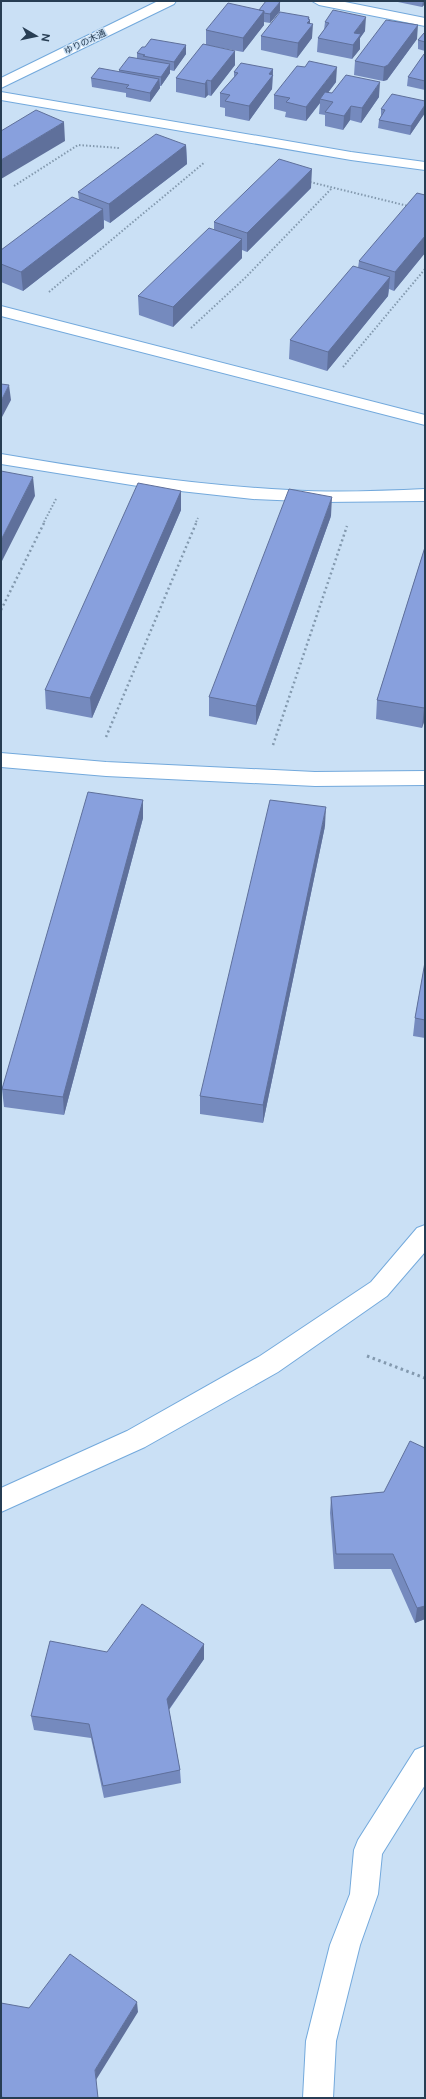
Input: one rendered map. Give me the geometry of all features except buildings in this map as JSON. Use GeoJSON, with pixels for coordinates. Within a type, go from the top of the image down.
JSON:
{"type":"FeatureCollection","features":[{"type":"Feature","properties":{"kind":"street","name":"ゆりの木通"},"geometry":{"type":"LineString","coordinates":[[1,84],[169,1]]}},
{"type":"Feature","properties":{"kind":"street"},"geometry":{"type":"LineString","coordinates":[[319,1],[425,22]]}},
{"type":"Feature","properties":{"kind":"street"},"geometry":{"type":"LineString","coordinates":[[1,96],[351,156],[425,166]]}},
{"type":"Feature","properties":{"kind":"street"},"geometry":{"type":"LineString","coordinates":[[1,311],[425,420]]}},
{"type":"Feature","properties":{"kind":"street"},"geometry":{"type":"LineString","coordinates":[[1,459],[70,471],[210,490],[291,496],[425,495]]}},
{"type":"Feature","properties":{"kind":"street"},"geometry":{"type":"LineString","coordinates":[[1,760],[106,769],[315,779],[425,778]]}},
{"type":"Feature","properties":{"kind":"street"},"geometry":{"type":"LineString","coordinates":[[1,1500],[136,1439],[269,1364],[379,1289],[425,1235]]}},
{"type":"Feature","properties":{"kind":"street"},"geometry":{"type":"LineString","coordinates":[[318,2098],[321,2040],[345,1945],[364,1894],[368,1850],[425,1760]]}},
{"type":"Feature","properties":{"kind":"path"},"geometry":{"type":"LineString","coordinates":[[14,186],[78,145],[86,147],[124,147]]}},
{"type":"Feature","properties":{"kind":"path"},"geometry":{"type":"LineString","coordinates":[[198,161],[212,164]]}},
{"type":"Feature","properties":{"kind":"path"},"geometry":{"type":"LineString","coordinates":[[21,316],[205,162]]}},
{"type":"Feature","properties":{"kind":"path"},"geometry":{"type":"LineString","coordinates":[[303,180],[410,206]]}},
{"type":"Feature","properties":{"kind":"path"},"geometry":{"type":"LineString","coordinates":[[175,355],[180,337],[246,278],[332,187]]}},
{"type":"Feature","properties":{"kind":"path"},"geometry":{"type":"LineString","coordinates":[[322,393],[425,269]]}},
{"type":"Feature","properties":{"kind":"path"},"geometry":{"type":"LineString","coordinates":[[1,610],[70,471]]}},
{"type":"Feature","properties":{"kind":"path"},"geometry":{"type":"LineString","coordinates":[[105,740],[210,490]]}},
{"type":"Feature","properties":{"kind":"path"},"geometry":{"type":"LineString","coordinates":[[272,746],[347,527],[362,496]]}},
{"type":"Feature","properties":{"kind":"path"},"geometry":{"type":"LineString","coordinates":[[367,1356],[425,1378]]}}]}
